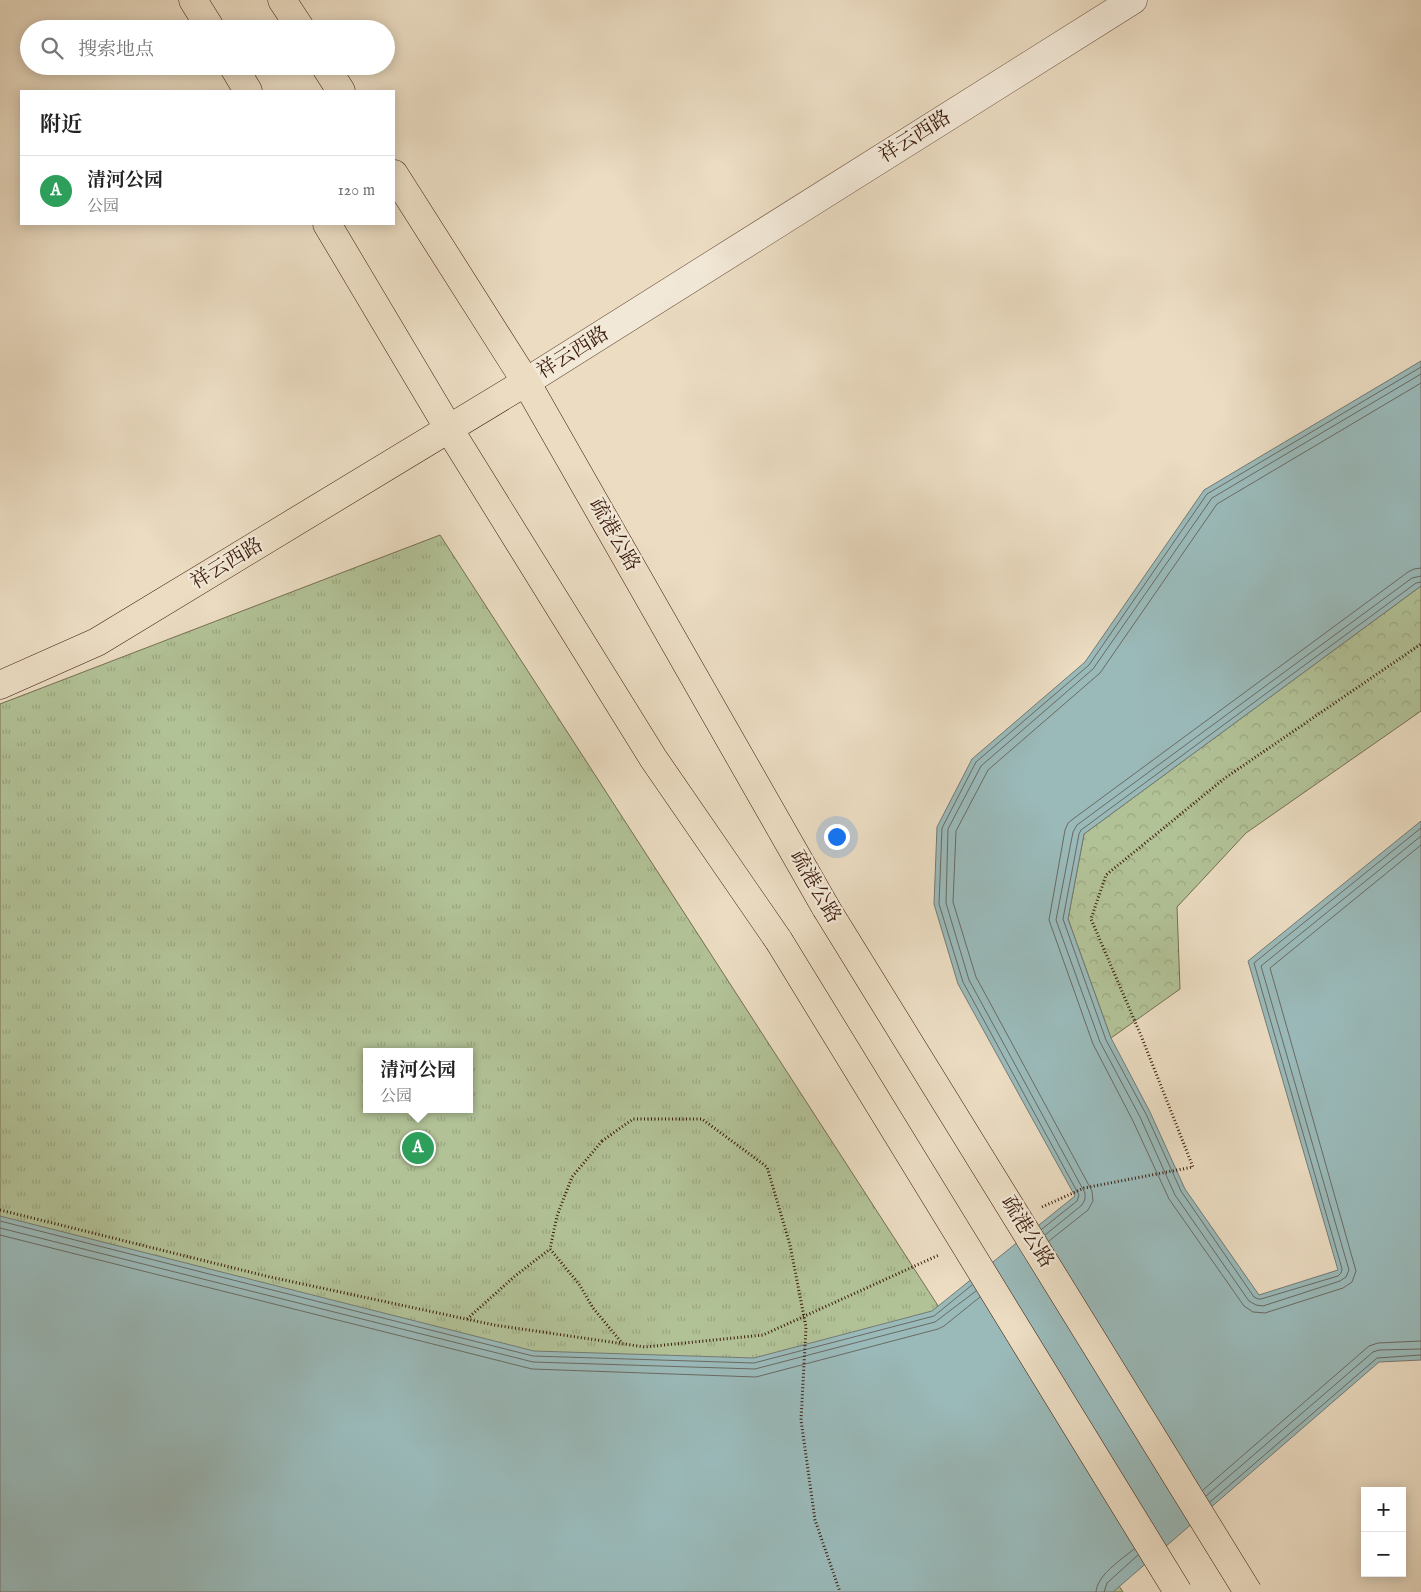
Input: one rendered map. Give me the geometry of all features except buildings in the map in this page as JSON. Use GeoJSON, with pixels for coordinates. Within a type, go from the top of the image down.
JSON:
{"type":"FeatureCollection","features":[{"type":"Feature","properties":{"kind":"main road"},"geometry":{"type":"LineString","coordinates":[[193,0],[205,20]]}},
{"type":"Feature","properties":{"kind":"main road"},"geometry":{"type":"LineString","coordinates":[[282,0],[295,20]]}},
{"type":"Feature","properties":{"kind":"main road"},"geometry":{"type":"LineString","coordinates":[[238,75],[247,90]]}},
{"type":"Feature","properties":{"kind":"main road"},"geometry":{"type":"LineString","coordinates":[[331,75],[340,90]]}},
{"type":"Feature","properties":{"kind":"main road","name":"疏港公路"},"geometry":{"type":"LineString","coordinates":[[395,176],[526,382],[826,908],[1248,1592]]}},
{"type":"Feature","properties":{"kind":"main road"},"geometry":{"type":"LineString","coordinates":[[328,225],[449,429],[653,758],[779,942],[1178,1592]]}},
{"type":"Feature","properties":{"kind":"main road","name":"祥云西路"},"geometry":{"type":"LineString","coordinates":[[0,685],[97,642],[526,382]]}},
{"type":"Feature","properties":{"kind":"street","name":"祥云西路"},"geometry":{"type":"LineString","coordinates":[[526,382],[1133,0]]}},
{"type":"Feature","properties":{"kind":"path"},"geometry":{"type":"LineString","coordinates":[[1039,1209],[1084,1188],[1193,1166],[1142,1038],[1091,919],[1106,876],[1225,778],[1421,644]]}},
{"type":"Feature","properties":{"kind":"path"},"geometry":{"type":"LineString","coordinates":[[467,1319],[550,1248],[557,1216],[572,1177],[602,1141],[633,1119],[702,1120],[767,1166],[790,1245],[806,1327],[801,1420],[815,1520],[840,1592]]}},
{"type":"Feature","properties":{"kind":"path"},"geometry":{"type":"LineString","coordinates":[[0,1210],[270,1277],[494,1325],[645,1347],[763,1335],[940,1254]]}},
{"type":"Feature","properties":{"kind":"path"},"geometry":{"type":"LineString","coordinates":[[550,1248],[580,1284],[593,1308],[622,1344]]}},
{"type":"Feature","properties":{"kind":"green space"},"geometry":{"type":"Polygon","coordinates":[[[440,535],[1123,1592],[0,1592],[0,704],[440,535]]]}},
{"type":"Feature","properties":{"kind":"green space"},"geometry":{"type":"Polygon","coordinates":[[[1421,586],[1421,711],[1246,833],[1177,907],[1180,989],[1111,1038],[1068,919],[1084,834],[1421,586]]]}},
{"type":"Feature","properties":{"kind":"water"},"geometry":{"type":"Polygon","coordinates":[[[1421,361],[1421,586],[1084,834],[1068,919],[1111,1038],[1150,1112],[1185,1189],[1259,1295],[1338,1270],[1248,961],[1421,821],[1421,1360],[1379,1362],[1113,1592],[0,1592],[0,1216],[534,1351],[754,1358],[932,1311],[1075,1196],[958,984],[934,904],[937,827],[972,759],[1085,662],[1204,490],[1421,361]]]}},
{"type":"Feature","properties":{"kind":"place","name":"清河公园"},"geometry":{"type":"Point","coordinates":[418,1148]}}]}
